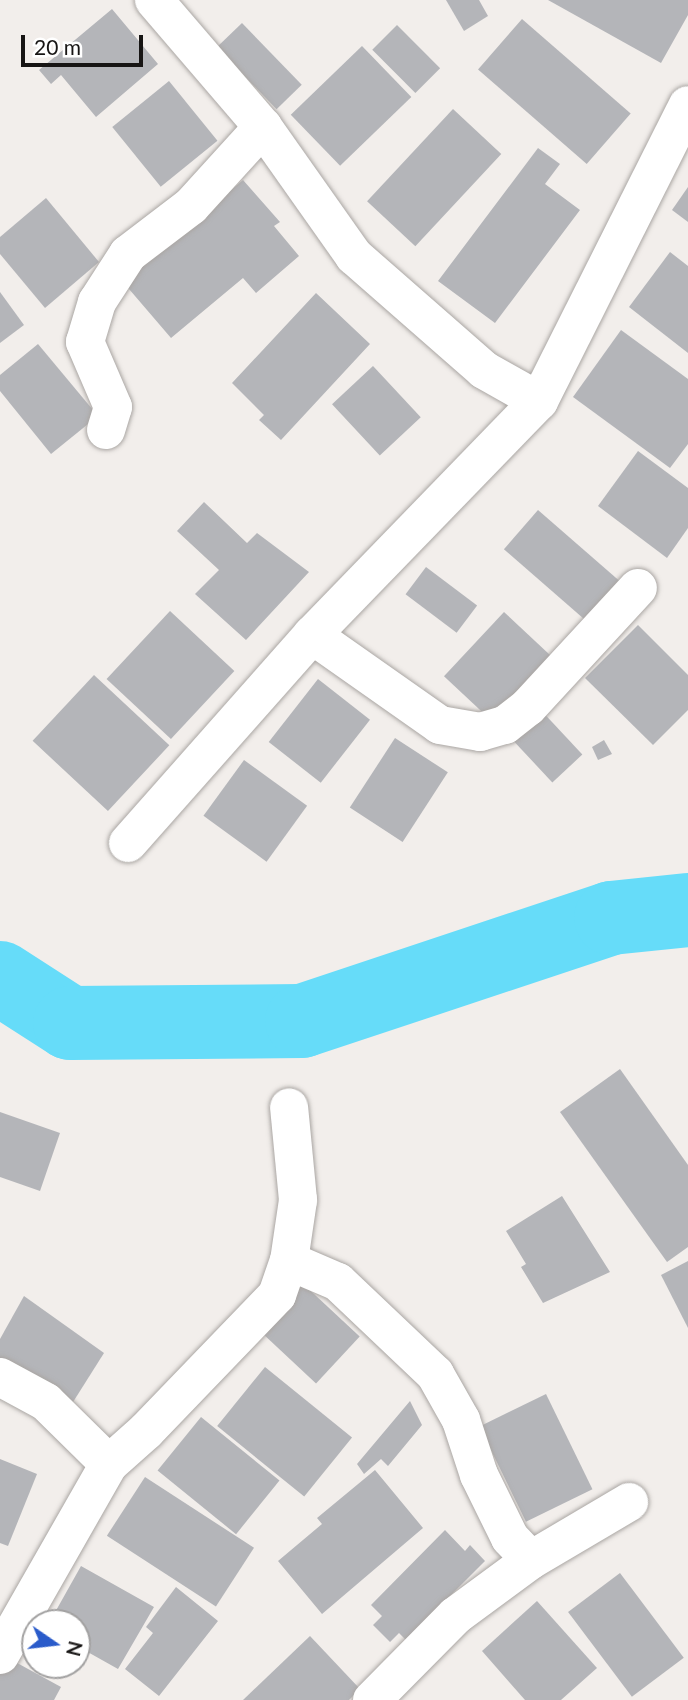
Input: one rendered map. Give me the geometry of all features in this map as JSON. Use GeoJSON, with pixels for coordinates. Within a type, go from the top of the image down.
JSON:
{"type":"FeatureCollection","features":[{"type":"Feature","properties":{"kind":"street"},"geometry":{"type":"LineString","coordinates":[[154,0],[263,127],[354,256],[484,370],[539,401]]}},
{"type":"Feature","properties":{"kind":"street"},"geometry":{"type":"LineString","coordinates":[[128,843],[312,635],[539,401],[688,105]]}},
{"type":"Feature","properties":{"kind":"street"},"geometry":{"type":"LineString","coordinates":[[106,429],[113,407],[85,342],[97,302],[128,254],[191,206],[263,127]]}},
{"type":"Feature","properties":{"kind":"street"},"geometry":{"type":"LineString","coordinates":[[312,635],[440,725],[480,732],[505,725],[528,707],[638,588]]}},
{"type":"Feature","properties":{"kind":"street"},"geometry":{"type":"LineString","coordinates":[[0,1656],[108,1464],[146,1431],[277,1295],[289,1261],[298,1200],[289,1107]]}},
{"type":"Feature","properties":{"kind":"street"},"geometry":{"type":"LineString","coordinates":[[289,1261],[338,1282],[435,1374],[461,1420],[479,1475],[510,1538],[531,1560]]}},
{"type":"Feature","properties":{"kind":"street"},"geometry":{"type":"LineString","coordinates":[[0,1377],[46,1402],[108,1464]]}},
{"type":"Feature","properties":{"kind":"street"},"geometry":{"type":"LineString","coordinates":[[372,1700],[455,1616],[531,1560],[629,1502]]}},
{"type":"Feature","properties":{"kind":"building"},"geometry":{"type":"Polygon","coordinates":[[[446,0],[479,0],[488,16],[464,31],[446,0]]]}},
{"type":"Feature","properties":{"kind":"building"},"geometry":{"type":"Polygon","coordinates":[[[548,0],[688,0],[688,15],[661,63],[548,0]]]}},
{"type":"Feature","properties":{"kind":"building"},"geometry":{"type":"Polygon","coordinates":[[[112,9],[158,64],[96,117],[61,75],[51,84],[39,70],[112,9]]]}},
{"type":"Feature","properties":{"kind":"building"},"geometry":{"type":"Polygon","coordinates":[[[522,19],[631,113],[587,164],[478,70],[522,19]]]}},
{"type":"Feature","properties":{"kind":"building"},"geometry":{"type":"Polygon","coordinates":[[[242,23],[302,85],[277,109],[217,47],[242,23]]]}},
{"type":"Feature","properties":{"kind":"building"},"geometry":{"type":"Polygon","coordinates":[[[397,25],[440,68],[415,93],[372,50],[397,25]]]}},
{"type":"Feature","properties":{"kind":"building"},"geometry":{"type":"Polygon","coordinates":[[[362,46],[411,97],[340,166],[291,115],[362,46]]]}},
{"type":"Feature","properties":{"kind":"building"},"geometry":{"type":"Polygon","coordinates":[[[169,81],[217,141],[161,187],[112,127],[169,81]]]}},
{"type":"Feature","properties":{"kind":"building"},"geometry":{"type":"Polygon","coordinates":[[[453,109],[501,154],[415,246],[367,201],[453,109]]]}},
{"type":"Feature","properties":{"kind":"building"},"geometry":{"type":"Polygon","coordinates":[[[538,148],[560,164],[545,184],[580,210],[495,323],[438,281],[538,148]]]}},
{"type":"Feature","properties":{"kind":"building"},"geometry":{"type":"Polygon","coordinates":[[[243,180],[280,222],[274,226],[299,256],[256,293],[243,278],[171,338],[123,282],[243,180]]]}},
{"type":"Feature","properties":{"kind":"building"},"geometry":{"type":"Polygon","coordinates":[[[688,187],[688,222],[672,210],[688,187]]]}},
{"type":"Feature","properties":{"kind":"building"},"geometry":{"type":"Polygon","coordinates":[[[46,198],[99,262],[45,308],[0,254],[0,237],[46,198]]]}},
{"type":"Feature","properties":{"kind":"building"},"geometry":{"type":"Polygon","coordinates":[[[670,252],[688,266],[688,353],[629,307],[670,252]]]}},
{"type":"Feature","properties":{"kind":"building"},"geometry":{"type":"Polygon","coordinates":[[[0,292],[24,325],[0,343],[0,292]]]}},
{"type":"Feature","properties":{"kind":"building"},"geometry":{"type":"Polygon","coordinates":[[[316,293],[370,344],[281,440],[259,420],[264,415],[232,383],[316,293]]]}},
{"type":"Feature","properties":{"kind":"building"},"geometry":{"type":"Polygon","coordinates":[[[621,330],[688,379],[688,444],[670,468],[573,397],[621,330]]]}},
{"type":"Feature","properties":{"kind":"building"},"geometry":{"type":"Polygon","coordinates":[[[38,344],[98,416],[51,454],[0,391],[0,375],[38,344]]]}},
{"type":"Feature","properties":{"kind":"building"},"geometry":{"type":"Polygon","coordinates":[[[373,366],[421,417],[380,455],[332,404],[373,366]]]}},
{"type":"Feature","properties":{"kind":"building"},"geometry":{"type":"Polygon","coordinates":[[[638,451],[688,488],[688,528],[667,558],[598,506],[638,451]]]}},
{"type":"Feature","properties":{"kind":"building"},"geometry":{"type":"Polygon","coordinates":[[[204,502],[247,543],[257,533],[309,572],[246,640],[195,594],[219,570],[177,531],[204,502]]]}},
{"type":"Feature","properties":{"kind":"building"},"geometry":{"type":"Polygon","coordinates":[[[538,510],[629,589],[595,629],[504,549],[538,510]]]}},
{"type":"Feature","properties":{"kind":"building"},"geometry":{"type":"Polygon","coordinates":[[[426,567],[477,606],[457,633],[406,594],[426,567]]]}},
{"type":"Feature","properties":{"kind":"building"},"geometry":{"type":"Polygon","coordinates":[[[170,611],[234,671],[171,739],[107,679],[170,611]]]}},
{"type":"Feature","properties":{"kind":"building"},"geometry":{"type":"Polygon","coordinates":[[[504,612],[551,656],[491,720],[444,676],[504,612]]]}},
{"type":"Feature","properties":{"kind":"building"},"geometry":{"type":"Polygon","coordinates":[[[638,625],[688,675],[688,710],[653,745],[585,678],[638,625]]]}},
{"type":"Feature","properties":{"kind":"building"},"geometry":{"type":"Polygon","coordinates":[[[94,675],[169,745],[108,811],[33,741],[94,675]]]}},
{"type":"Feature","properties":{"kind":"building"},"geometry":{"type":"Polygon","coordinates":[[[318,679],[370,720],[321,783],[269,742],[318,679]]]}},
{"type":"Feature","properties":{"kind":"building"},"geometry":{"type":"Polygon","coordinates":[[[538,707],[582,755],[552,782],[508,735],[538,707]]]}},
{"type":"Feature","properties":{"kind":"building"},"geometry":{"type":"Polygon","coordinates":[[[395,738],[448,772],[403,842],[350,808],[395,738]]]}},
{"type":"Feature","properties":{"kind":"building"},"geometry":{"type":"Polygon","coordinates":[[[604,740],[612,754],[598,760],[592,747],[604,740]]]}},
{"type":"Feature","properties":{"kind":"building"},"geometry":{"type":"Polygon","coordinates":[[[244,760],[307,806],[267,862],[203,816],[244,760]]]}},
{"type":"Feature","properties":{"kind":"building"},"geometry":{"type":"Polygon","coordinates":[[[620,1069],[688,1165],[688,1247],[667,1262],[560,1112],[620,1069]]]}},
{"type":"Feature","properties":{"kind":"building"},"geometry":{"type":"Polygon","coordinates":[[[0,1112],[60,1133],[40,1191],[0,1177],[0,1112]]]}},
{"type":"Feature","properties":{"kind":"building"},"geometry":{"type":"Polygon","coordinates":[[[562,1196],[610,1272],[543,1303],[521,1267],[526,1264],[506,1231],[562,1196]]]}},
{"type":"Feature","properties":{"kind":"building"},"geometry":{"type":"Polygon","coordinates":[[[688,1261],[688,1328],[661,1275],[688,1261]]]}},
{"type":"Feature","properties":{"kind":"building"},"geometry":{"type":"Polygon","coordinates":[[[299,1280],[360,1337],[316,1383],[255,1327],[299,1280]]]}},
{"type":"Feature","properties":{"kind":"building"},"geometry":{"type":"Polygon","coordinates":[[[24,1296],[104,1353],[68,1410],[0,1365],[0,1339],[24,1296]]]}},
{"type":"Feature","properties":{"kind":"building"},"geometry":{"type":"Polygon","coordinates":[[[265,1367],[352,1437],[304,1497],[217,1426],[265,1367]]]}},
{"type":"Feature","properties":{"kind":"building"},"geometry":{"type":"Polygon","coordinates":[[[546,1394],[592,1489],[526,1522],[479,1426],[546,1394]]]}},
{"type":"Feature","properties":{"kind":"building"},"geometry":{"type":"Polygon","coordinates":[[[410,1401],[422,1425],[388,1466],[381,1459],[364,1474],[357,1464],[410,1401]]]}},
{"type":"Feature","properties":{"kind":"building"},"geometry":{"type":"Polygon","coordinates":[[[201,1417],[279,1481],[236,1534],[158,1471],[201,1417]]]}},
{"type":"Feature","properties":{"kind":"building"},"geometry":{"type":"Polygon","coordinates":[[[0,1459],[37,1474],[8,1546],[0,1543],[0,1459]]]}},
{"type":"Feature","properties":{"kind":"building"},"geometry":{"type":"Polygon","coordinates":[[[375,1470],[423,1528],[322,1614],[278,1561],[322,1524],[317,1518],[375,1470]]]}},
{"type":"Feature","properties":{"kind":"building"},"geometry":{"type":"Polygon","coordinates":[[[145,1477],[254,1548],[216,1607],[107,1536],[145,1477]]]}},
{"type":"Feature","properties":{"kind":"building"},"geometry":{"type":"Polygon","coordinates":[[[445,1530],[465,1551],[470,1545],[485,1561],[406,1640],[399,1633],[390,1642],[373,1625],[382,1616],[371,1605],[445,1530]]]}},
{"type":"Feature","properties":{"kind":"building"},"geometry":{"type":"Polygon","coordinates":[[[81,1566],[154,1607],[118,1669],[91,1654],[91,1609],[57,1609],[81,1566]]]}},
{"type":"Feature","properties":{"kind":"building"},"geometry":{"type":"Polygon","coordinates":[[[620,1573],[684,1658],[632,1697],[568,1612],[620,1573]]]}},
{"type":"Feature","properties":{"kind":"building"},"geometry":{"type":"Polygon","coordinates":[[[176,1587],[218,1621],[159,1696],[125,1669],[153,1633],[146,1627],[176,1587]]]}},
{"type":"Feature","properties":{"kind":"building"},"geometry":{"type":"Polygon","coordinates":[[[537,1601],[597,1668],[561,1700],[525,1700],[482,1651],[537,1601]]]}},
{"type":"Feature","properties":{"kind":"building"},"geometry":{"type":"Polygon","coordinates":[[[310,1636],[360,1689],[349,1700],[243,1700],[310,1636]]]}},
{"type":"Feature","properties":{"kind":"building"},"geometry":{"type":"Polygon","coordinates":[[[8,1658],[21,1665],[21,1679],[46,1679],[61,1687],[54,1700],[0,1700],[0,1674],[8,1658]]]}},
{"type":"Feature","properties":{"kind":"waterway"},"geometry":{"type":"LineString","coordinates":[[0,978],[70,1023],[302,1021],[611,918],[688,910]]}}]}
